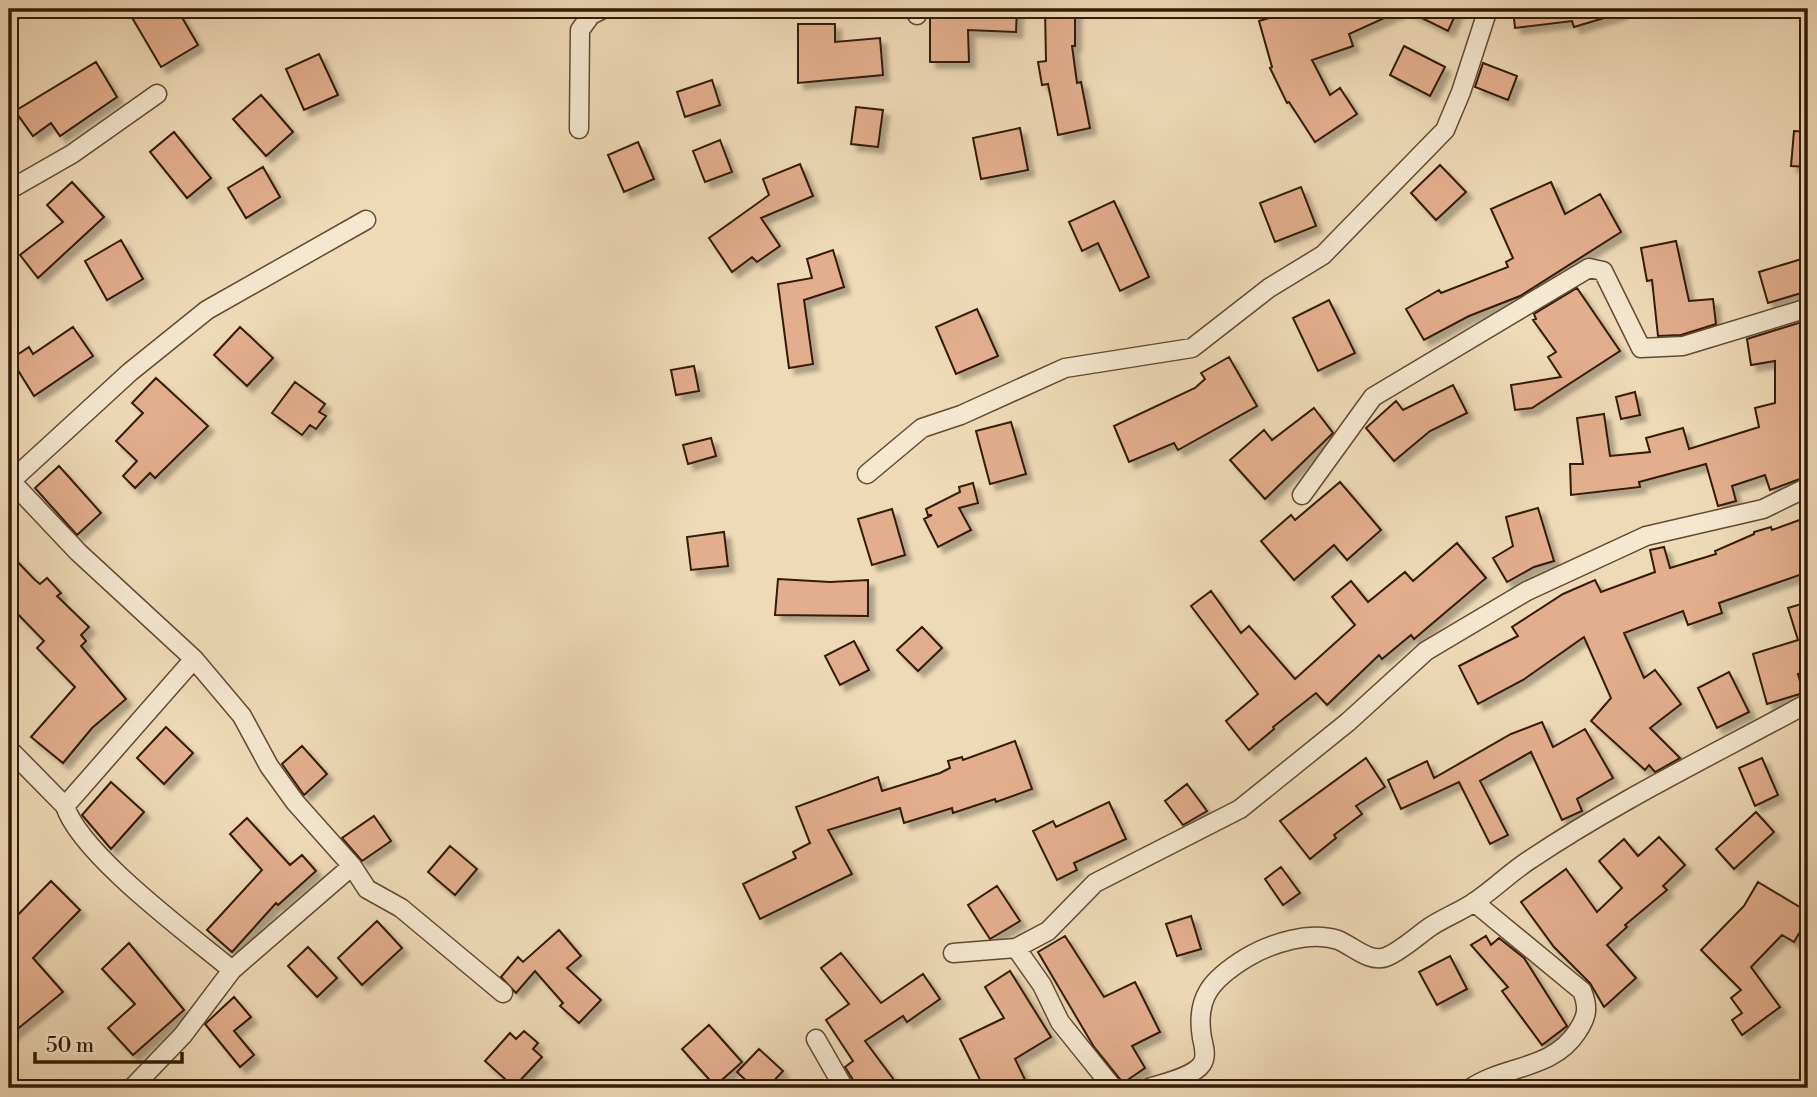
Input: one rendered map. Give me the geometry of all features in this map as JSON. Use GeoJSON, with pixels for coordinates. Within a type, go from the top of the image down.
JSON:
{"type":"FeatureCollection","features":[{"type":"Feature","properties":{"kind":"street"},"geometry":{"type":"LineString","coordinates":[[579,129],[580,30],[591,15],[603,9]]}},
{"type":"Feature","properties":{"kind":"street"},"geometry":{"type":"LineString","coordinates":[[867,474],[922,428],[961,415],[1065,368],[1192,348],[1269,288],[1323,255],[1445,130],[1461,92],[1488,9]]}},
{"type":"Feature","properties":{"kind":"street"},"geometry":{"type":"LineString","coordinates":[[11,182],[72,153],[157,94]]}},
{"type":"Feature","properties":{"kind":"street"},"geometry":{"type":"LineString","coordinates":[[366,220],[207,310],[130,372],[10,480],[78,552],[194,659],[242,716],[269,766],[295,802],[352,866],[367,889],[401,908],[503,993]]}},
{"type":"Feature","properties":{"kind":"street"},"geometry":{"type":"LineString","coordinates":[[1302,495],[1373,397],[1589,268],[1603,271],[1641,348],[1683,346],[1808,308]]}},
{"type":"Feature","properties":{"kind":"street"},"geometry":{"type":"LineString","coordinates":[[953,953],[1016,948],[1048,931],[1095,883],[1240,808],[1348,722],[1426,651],[1527,591],[1646,536],[1763,509],[1808,486]]}},
{"type":"Feature","properties":{"kind":"street"},"geometry":{"type":"LineString","coordinates":[[65,806],[194,659]]}},
{"type":"Feature","properties":{"kind":"street"},"geometry":{"type":"LineString","coordinates":[[1149,1088],[1195,1069],[1202,1063],[1205,1054],[1199,1017],[1203,997],[1220,977],[1247,957],[1278,944],[1314,937],[1337,940],[1375,959],[1387,956],[1447,915],[1474,902],[1567,836],[1713,751],[1808,704]]}},
{"type":"Feature","properties":{"kind":"street"},"geometry":{"type":"LineString","coordinates":[[9,749],[65,806],[69,819],[83,838],[109,865],[232,971]]}},
{"type":"Feature","properties":{"kind":"street"},"geometry":{"type":"LineString","coordinates":[[132,1088],[183,1035],[232,971],[352,866]]}},
{"type":"Feature","properties":{"kind":"street"},"geometry":{"type":"LineString","coordinates":[[1471,1088],[1547,1060],[1570,1042],[1586,1019],[1587,1003],[1582,991],[1474,902]]}},
{"type":"Feature","properties":{"kind":"street"},"geometry":{"type":"LineString","coordinates":[[1016,948],[1042,985],[1060,1022],[1113,1088]]}},
{"type":"Feature","properties":{"kind":"street"},"geometry":{"type":"LineString","coordinates":[[816,1039],[844,1088]]}},
{"type":"Feature","properties":{"kind":"building"},"geometry":{"type":"Polygon","coordinates":[[[127,9],[177,9],[198,45],[161,67],[127,9]]]}},
{"type":"Feature","properties":{"kind":"building"},"geometry":{"type":"Polygon","coordinates":[[[930,9],[1017,9],[1016,32],[968,30],[969,62],[930,62],[930,9]]]}},
{"type":"Feature","properties":{"kind":"building"},"geometry":{"type":"Polygon","coordinates":[[[1045,9],[1075,9],[1075,46],[1072,46],[1077,83],[1081,82],[1090,128],[1058,135],[1048,84],[1042,85],[1038,62],[1046,61],[1045,9]]]}},
{"type":"Feature","properties":{"kind":"building"},"geometry":{"type":"Polygon","coordinates":[[[1301,9],[1303,17],[1327,9],[1404,9],[1349,34],[1353,46],[1312,60],[1330,95],[1340,88],[1357,114],[1315,142],[1289,102],[1287,103],[1270,68],[1272,67],[1259,21],[1301,9]]]}},
{"type":"Feature","properties":{"kind":"building"},"geometry":{"type":"Polygon","coordinates":[[[1404,9],[1458,9],[1448,31],[1404,9]]]}},
{"type":"Feature","properties":{"kind":"building"},"geometry":{"type":"Polygon","coordinates":[[[1513,9],[1621,9],[1621,13],[1574,27],[1572,21],[1515,28],[1513,9]]]}},
{"type":"Feature","properties":{"kind":"building"},"geometry":{"type":"Polygon","coordinates":[[[798,24],[835,24],[835,42],[880,38],[883,75],[798,83],[798,24]]]}},
{"type":"Feature","properties":{"kind":"building"},"geometry":{"type":"Polygon","coordinates":[[[1404,46],[1445,67],[1430,96],[1390,75],[1404,46]]]}},
{"type":"Feature","properties":{"kind":"building"},"geometry":{"type":"Polygon","coordinates":[[[319,54],[338,95],[304,110],[286,69],[319,54]]]}},
{"type":"Feature","properties":{"kind":"building"},"geometry":{"type":"Polygon","coordinates":[[[96,62],[117,97],[60,136],[51,123],[33,136],[15,111],[96,62]]]}},
{"type":"Feature","properties":{"kind":"building"},"geometry":{"type":"Polygon","coordinates":[[[1483,63],[1517,76],[1508,100],[1475,87],[1483,63]]]}},
{"type":"Feature","properties":{"kind":"building"},"geometry":{"type":"Polygon","coordinates":[[[712,80],[720,105],[685,117],[677,92],[712,80]]]}},
{"type":"Feature","properties":{"kind":"building"},"geometry":{"type":"Polygon","coordinates":[[[261,95],[293,132],[266,156],[233,119],[261,95]]]}},
{"type":"Feature","properties":{"kind":"building"},"geometry":{"type":"Polygon","coordinates":[[[856,107],[883,110],[878,147],[851,144],[856,107]]]}},
{"type":"Feature","properties":{"kind":"building"},"geometry":{"type":"Polygon","coordinates":[[[1020,128],[1028,170],[981,179],[973,138],[1020,128]]]}},
{"type":"Feature","properties":{"kind":"building"},"geometry":{"type":"Polygon","coordinates":[[[1794,131],[1808,132],[1808,167],[1791,166],[1794,131]]]}},
{"type":"Feature","properties":{"kind":"building"},"geometry":{"type":"Polygon","coordinates":[[[174,132],[211,178],[187,198],[150,152],[174,132]]]}},
{"type":"Feature","properties":{"kind":"building"},"geometry":{"type":"Polygon","coordinates":[[[720,140],[732,172],[705,182],[693,151],[720,140]]]}},
{"type":"Feature","properties":{"kind":"building"},"geometry":{"type":"Polygon","coordinates":[[[638,142],[654,179],[624,192],[608,155],[638,142]]]}},
{"type":"Feature","properties":{"kind":"building"},"geometry":{"type":"Polygon","coordinates":[[[800,164],[813,196],[761,218],[780,246],[757,262],[752,257],[732,272],[709,238],[769,195],[763,179],[800,164]]]}},
{"type":"Feature","properties":{"kind":"building"},"geometry":{"type":"Polygon","coordinates":[[[1440,165],[1466,192],[1436,220],[1411,193],[1440,165]]]}},
{"type":"Feature","properties":{"kind":"building"},"geometry":{"type":"Polygon","coordinates":[[[263,167],[280,197],[246,218],[228,188],[263,167]]]}},
{"type":"Feature","properties":{"kind":"building"},"geometry":{"type":"Polygon","coordinates":[[[72,182],[104,217],[38,278],[20,255],[63,222],[47,205],[72,182]]]}},
{"type":"Feature","properties":{"kind":"building"},"geometry":{"type":"Polygon","coordinates":[[[1551,182],[1565,214],[1600,194],[1621,232],[1520,296],[1469,316],[1424,340],[1406,309],[1439,290],[1441,293],[1508,267],[1506,262],[1513,258],[1491,209],[1551,182]]]}},
{"type":"Feature","properties":{"kind":"building"},"geometry":{"type":"Polygon","coordinates":[[[1301,187],[1316,226],[1275,242],[1260,203],[1301,187]]]}},
{"type":"Feature","properties":{"kind":"building"},"geometry":{"type":"Polygon","coordinates":[[[1114,201],[1149,277],[1120,291],[1098,243],[1082,251],[1069,222],[1114,201]]]}},
{"type":"Feature","properties":{"kind":"building"},"geometry":{"type":"Polygon","coordinates":[[[121,240],[143,279],[107,300],[85,261],[121,240]]]}},
{"type":"Feature","properties":{"kind":"building"},"geometry":{"type":"Polygon","coordinates":[[[1676,241],[1689,301],[1713,299],[1716,324],[1681,335],[1658,336],[1652,280],[1647,281],[1641,248],[1676,241]]]}},
{"type":"Feature","properties":{"kind":"building"},"geometry":{"type":"Polygon","coordinates":[[[833,250],[844,287],[804,300],[813,364],[789,368],[778,284],[812,278],[807,259],[833,250]]]}},
{"type":"Feature","properties":{"kind":"building"},"geometry":{"type":"Polygon","coordinates":[[[1808,257],[1808,291],[1768,303],[1759,272],[1808,257]]]}},
{"type":"Feature","properties":{"kind":"building"},"geometry":{"type":"Polygon","coordinates":[[[1577,288],[1620,351],[1532,408],[1515,410],[1511,385],[1561,377],[1548,357],[1556,352],[1533,320],[1536,319],[1534,314],[1577,288]]]}},
{"type":"Feature","properties":{"kind":"building"},"geometry":{"type":"Polygon","coordinates":[[[1329,300],[1355,353],[1318,371],[1293,318],[1329,300]]]}},
{"type":"Feature","properties":{"kind":"building"},"geometry":{"type":"Polygon","coordinates":[[[977,309],[998,356],[956,374],[936,327],[977,309]]]}},
{"type":"Feature","properties":{"kind":"building"},"geometry":{"type":"Polygon","coordinates":[[[1808,320],[1808,476],[1770,490],[1765,475],[1732,486],[1736,501],[1718,506],[1706,464],[1639,482],[1640,487],[1571,495],[1570,464],[1583,464],[1577,418],[1604,414],[1610,456],[1650,452],[1646,438],[1683,428],[1689,449],[1759,427],[1755,408],[1775,403],[1775,361],[1751,365],[1747,339],[1808,320]]]}},
{"type":"Feature","properties":{"kind":"building"},"geometry":{"type":"Polygon","coordinates":[[[73,327],[93,356],[34,396],[11,359],[29,347],[33,354],[73,327]]]}},
{"type":"Feature","properties":{"kind":"building"},"geometry":{"type":"Polygon","coordinates":[[[240,327],[273,358],[247,386],[214,355],[240,327]]]}},
{"type":"Feature","properties":{"kind":"building"},"geometry":{"type":"Polygon","coordinates":[[[1229,357],[1257,406],[1178,450],[1174,443],[1129,462],[1114,426],[1195,388],[1205,379],[1201,373],[1229,357]]]}},
{"type":"Feature","properties":{"kind":"building"},"geometry":{"type":"Polygon","coordinates":[[[694,366],[699,391],[676,395],[671,370],[694,366]]]}},
{"type":"Feature","properties":{"kind":"building"},"geometry":{"type":"Polygon","coordinates":[[[156,378],[208,426],[155,478],[150,473],[135,488],[123,476],[137,461],[116,441],[143,413],[132,403],[156,378]]]}},
{"type":"Feature","properties":{"kind":"building"},"geometry":{"type":"Polygon","coordinates":[[[295,382],[325,404],[319,412],[326,416],[316,429],[310,425],[302,435],[272,413],[295,382]]]}},
{"type":"Feature","properties":{"kind":"building"},"geometry":{"type":"Polygon","coordinates":[[[1453,385],[1467,413],[1430,431],[1394,461],[1366,428],[1396,401],[1403,410],[1453,385]]]}},
{"type":"Feature","properties":{"kind":"building"},"geometry":{"type":"Polygon","coordinates":[[[1635,392],[1640,415],[1621,419],[1616,397],[1635,392]]]}},
{"type":"Feature","properties":{"kind":"building"},"geometry":{"type":"Polygon","coordinates":[[[1314,408],[1333,433],[1265,499],[1230,460],[1264,430],[1272,440],[1314,408]]]}},
{"type":"Feature","properties":{"kind":"building"},"geometry":{"type":"Polygon","coordinates":[[[1011,422],[1026,474],[990,484],[976,431],[1011,422]]]}},
{"type":"Feature","properties":{"kind":"building"},"geometry":{"type":"Polygon","coordinates":[[[711,438],[716,456],[688,464],[683,445],[711,438]]]}},
{"type":"Feature","properties":{"kind":"building"},"geometry":{"type":"Polygon","coordinates":[[[59,466],[101,513],[77,535],[35,488],[59,466]]]}},
{"type":"Feature","properties":{"kind":"building"},"geometry":{"type":"Polygon","coordinates":[[[1340,482],[1381,530],[1347,560],[1334,545],[1294,580],[1261,541],[1291,515],[1295,520],[1340,482]]]}},
{"type":"Feature","properties":{"kind":"building"},"geometry":{"type":"Polygon","coordinates":[[[973,483],[978,503],[959,508],[971,530],[938,547],[924,519],[932,515],[928,515],[926,509],[960,492],[959,487],[973,483]]]}},
{"type":"Feature","properties":{"kind":"building"},"geometry":{"type":"Polygon","coordinates":[[[1538,508],[1554,561],[1534,567],[1507,582],[1493,558],[1513,546],[1506,517],[1538,508]]]}},
{"type":"Feature","properties":{"kind":"building"},"geometry":{"type":"Polygon","coordinates":[[[892,509],[905,555],[872,565],[858,519],[892,509]]]}},
{"type":"Feature","properties":{"kind":"building"},"geometry":{"type":"Polygon","coordinates":[[[1808,517],[1808,572],[1719,603],[1722,613],[1688,625],[1683,611],[1624,633],[1644,678],[1655,670],[1681,704],[1650,728],[1680,758],[1655,772],[1649,765],[1645,770],[1591,721],[1611,698],[1584,637],[1523,680],[1478,704],[1459,666],[1518,636],[1512,627],[1563,594],[1595,580],[1601,592],[1655,572],[1650,550],[1664,547],[1670,568],[1716,554],[1715,551],[1754,532],[1771,527],[1772,530],[1808,517]]]}},
{"type":"Feature","properties":{"kind":"building"},"geometry":{"type":"Polygon","coordinates":[[[724,532],[728,566],[691,570],[687,537],[724,532]]]}},
{"type":"Feature","properties":{"kind":"building"},"geometry":{"type":"Polygon","coordinates":[[[1457,543],[1486,578],[1414,639],[1411,635],[1382,659],[1379,655],[1327,705],[1316,693],[1249,750],[1226,721],[1258,694],[1191,606],[1211,591],[1241,633],[1249,626],[1295,679],[1355,625],[1332,597],[1351,581],[1368,602],[1405,572],[1413,581],[1457,543]]]}},
{"type":"Feature","properties":{"kind":"building"},"geometry":{"type":"Polygon","coordinates":[[[9,553],[40,584],[47,578],[61,593],[57,596],[89,627],[81,635],[86,641],[81,646],[126,699],[92,728],[63,763],[31,737],[75,687],[37,648],[44,641],[9,605],[9,553]]]}},
{"type":"Feature","properties":{"kind":"building"},"geometry":{"type":"Polygon","coordinates":[[[778,579],[830,582],[868,580],[868,616],[775,615],[778,579]]]}},
{"type":"Feature","properties":{"kind":"building"},"geometry":{"type":"Polygon","coordinates":[[[1808,602],[1808,671],[1798,674],[1803,693],[1767,704],[1753,654],[1798,640],[1788,608],[1808,602]]]}},
{"type":"Feature","properties":{"kind":"building"},"geometry":{"type":"Polygon","coordinates":[[[922,627],[942,648],[918,671],[897,650],[922,627]]]}},
{"type":"Feature","properties":{"kind":"building"},"geometry":{"type":"Polygon","coordinates":[[[854,641],[869,670],[840,685],[825,656],[854,641]]]}},
{"type":"Feature","properties":{"kind":"building"},"geometry":{"type":"Polygon","coordinates":[[[1729,672],[1749,712],[1717,728],[1698,688],[1729,672]]]}},
{"type":"Feature","properties":{"kind":"building"},"geometry":{"type":"Polygon","coordinates":[[[1542,722],[1553,747],[1585,729],[1613,778],[1577,799],[1582,811],[1562,820],[1531,752],[1480,781],[1508,835],[1490,844],[1459,782],[1401,809],[1388,780],[1427,761],[1434,778],[1511,734],[1542,722]]]}},
{"type":"Feature","properties":{"kind":"building"},"geometry":{"type":"Polygon","coordinates":[[[166,727],[193,753],[164,784],[137,758],[166,727]]]}},
{"type":"Feature","properties":{"kind":"building"},"geometry":{"type":"Polygon","coordinates":[[[1015,741],[1032,789],[996,802],[995,799],[953,813],[952,808],[904,823],[900,808],[828,830],[852,874],[760,919],[743,884],[796,858],[793,852],[810,843],[796,807],[878,777],[882,791],[940,773],[950,768],[948,761],[962,757],[963,760],[1015,741]]]}},
{"type":"Feature","properties":{"kind":"building"},"geometry":{"type":"Polygon","coordinates":[[[302,746],[327,774],[304,795],[282,764],[302,746]]]}},
{"type":"Feature","properties":{"kind":"building"},"geometry":{"type":"Polygon","coordinates":[[[1366,758],[1385,787],[1356,806],[1362,814],[1334,835],[1336,838],[1310,859],[1280,821],[1366,758]]]}},
{"type":"Feature","properties":{"kind":"building"},"geometry":{"type":"Polygon","coordinates":[[[1762,758],[1778,795],[1755,806],[1739,768],[1762,758]]]}},
{"type":"Feature","properties":{"kind":"building"},"geometry":{"type":"Polygon","coordinates":[[[111,782],[144,812],[111,849],[82,815],[111,782]]]}},
{"type":"Feature","properties":{"kind":"building"},"geometry":{"type":"Polygon","coordinates":[[[1187,784],[1207,811],[1183,825],[1165,801],[1187,784]]]}},
{"type":"Feature","properties":{"kind":"building"},"geometry":{"type":"Polygon","coordinates":[[[1109,802],[1126,839],[1074,863],[1077,870],[1057,880],[1033,831],[1053,821],[1056,827],[1109,802]]]}},
{"type":"Feature","properties":{"kind":"building"},"geometry":{"type":"Polygon","coordinates":[[[1756,812],[1774,832],[1734,869],[1716,849],[1756,812]]]}},
{"type":"Feature","properties":{"kind":"building"},"geometry":{"type":"Polygon","coordinates":[[[374,816],[391,841],[362,861],[342,838],[374,816]]]}},
{"type":"Feature","properties":{"kind":"building"},"geometry":{"type":"Polygon","coordinates":[[[247,818],[290,865],[302,855],[316,871],[278,905],[276,903],[232,952],[207,930],[262,870],[230,834],[247,818]]]}},
{"type":"Feature","properties":{"kind":"building"},"geometry":{"type":"Polygon","coordinates":[[[1659,837],[1685,865],[1663,886],[1667,890],[1625,925],[1627,927],[1607,945],[1636,978],[1604,1007],[1590,983],[1554,947],[1521,902],[1566,869],[1597,912],[1622,888],[1599,861],[1624,839],[1638,856],[1659,837]]]}},
{"type":"Feature","properties":{"kind":"building"},"geometry":{"type":"Polygon","coordinates":[[[450,846],[477,869],[455,895],[428,872],[450,846]]]}},
{"type":"Feature","properties":{"kind":"building"},"geometry":{"type":"Polygon","coordinates":[[[1281,867],[1300,893],[1283,905],[1265,879],[1281,867]]]}},
{"type":"Feature","properties":{"kind":"building"},"geometry":{"type":"Polygon","coordinates":[[[51,881],[80,910],[33,958],[63,992],[9,1036],[9,924],[51,881]]]}},
{"type":"Feature","properties":{"kind":"building"},"geometry":{"type":"Polygon","coordinates":[[[1758,882],[1808,912],[1808,918],[1794,942],[1782,935],[1751,967],[1780,1007],[1742,1035],[1732,1020],[1742,1013],[1731,998],[1741,990],[1701,950],[1744,906],[1758,882]]]}},
{"type":"Feature","properties":{"kind":"building"},"geometry":{"type":"Polygon","coordinates":[[[997,886],[1020,921],[990,939],[968,905],[997,886]]]}},
{"type":"Feature","properties":{"kind":"building"},"geometry":{"type":"Polygon","coordinates":[[[1191,916],[1201,949],[1177,956],[1166,924],[1191,916]]]}},
{"type":"Feature","properties":{"kind":"building"},"geometry":{"type":"Polygon","coordinates":[[[377,921],[402,948],[362,985],[338,958],[377,921]]]}},
{"type":"Feature","properties":{"kind":"building"},"geometry":{"type":"Polygon","coordinates":[[[559,930],[581,956],[567,968],[601,1000],[579,1023],[560,1006],[563,1003],[535,971],[516,993],[501,977],[518,957],[523,962],[559,930]]]}},
{"type":"Feature","properties":{"kind":"building"},"geometry":{"type":"Polygon","coordinates":[[[1065,936],[1104,997],[1135,982],[1160,1032],[1132,1046],[1145,1068],[1123,1083],[1094,1047],[1038,952],[1065,936]]]}},
{"type":"Feature","properties":{"kind":"building"},"geometry":{"type":"Polygon","coordinates":[[[1486,936],[1491,945],[1499,938],[1524,958],[1567,1026],[1542,1045],[1502,991],[1508,987],[1471,945],[1486,936]]]}},
{"type":"Feature","properties":{"kind":"building"},"geometry":{"type":"Polygon","coordinates":[[[129,943],[184,1010],[133,1055],[108,1028],[135,1004],[102,969],[129,943]]]}},
{"type":"Feature","properties":{"kind":"building"},"geometry":{"type":"Polygon","coordinates":[[[308,947],[337,978],[317,997],[288,966],[308,947]]]}},
{"type":"Feature","properties":{"kind":"building"},"geometry":{"type":"Polygon","coordinates":[[[841,953],[881,1003],[923,974],[940,999],[907,1022],[903,1016],[865,1041],[900,1088],[858,1088],[845,1067],[853,1061],[826,1020],[849,1004],[821,968],[841,953]]]}},
{"type":"Feature","properties":{"kind":"building"},"geometry":{"type":"Polygon","coordinates":[[[1450,956],[1467,989],[1437,1005],[1419,972],[1450,956]]]}},
{"type":"Feature","properties":{"kind":"building"},"geometry":{"type":"Polygon","coordinates":[[[1010,971],[1051,1037],[1015,1059],[1029,1088],[984,1088],[960,1039],[1004,1018],[985,987],[1010,971]]]}},
{"type":"Feature","properties":{"kind":"building"},"geometry":{"type":"Polygon","coordinates":[[[234,997],[251,1017],[234,1031],[254,1055],[240,1067],[205,1024],[234,997]]]}},
{"type":"Feature","properties":{"kind":"building"},"geometry":{"type":"Polygon","coordinates":[[[709,1025],[742,1062],[715,1086],[682,1049],[709,1025]]]}},
{"type":"Feature","properties":{"kind":"building"},"geometry":{"type":"Polygon","coordinates":[[[524,1031],[538,1043],[533,1049],[542,1057],[514,1087],[485,1061],[510,1033],[516,1039],[524,1031]]]}},
{"type":"Feature","properties":{"kind":"building"},"geometry":{"type":"Polygon","coordinates":[[[759,1049],[783,1071],[767,1088],[754,1088],[737,1072],[759,1049]]]}}]}
